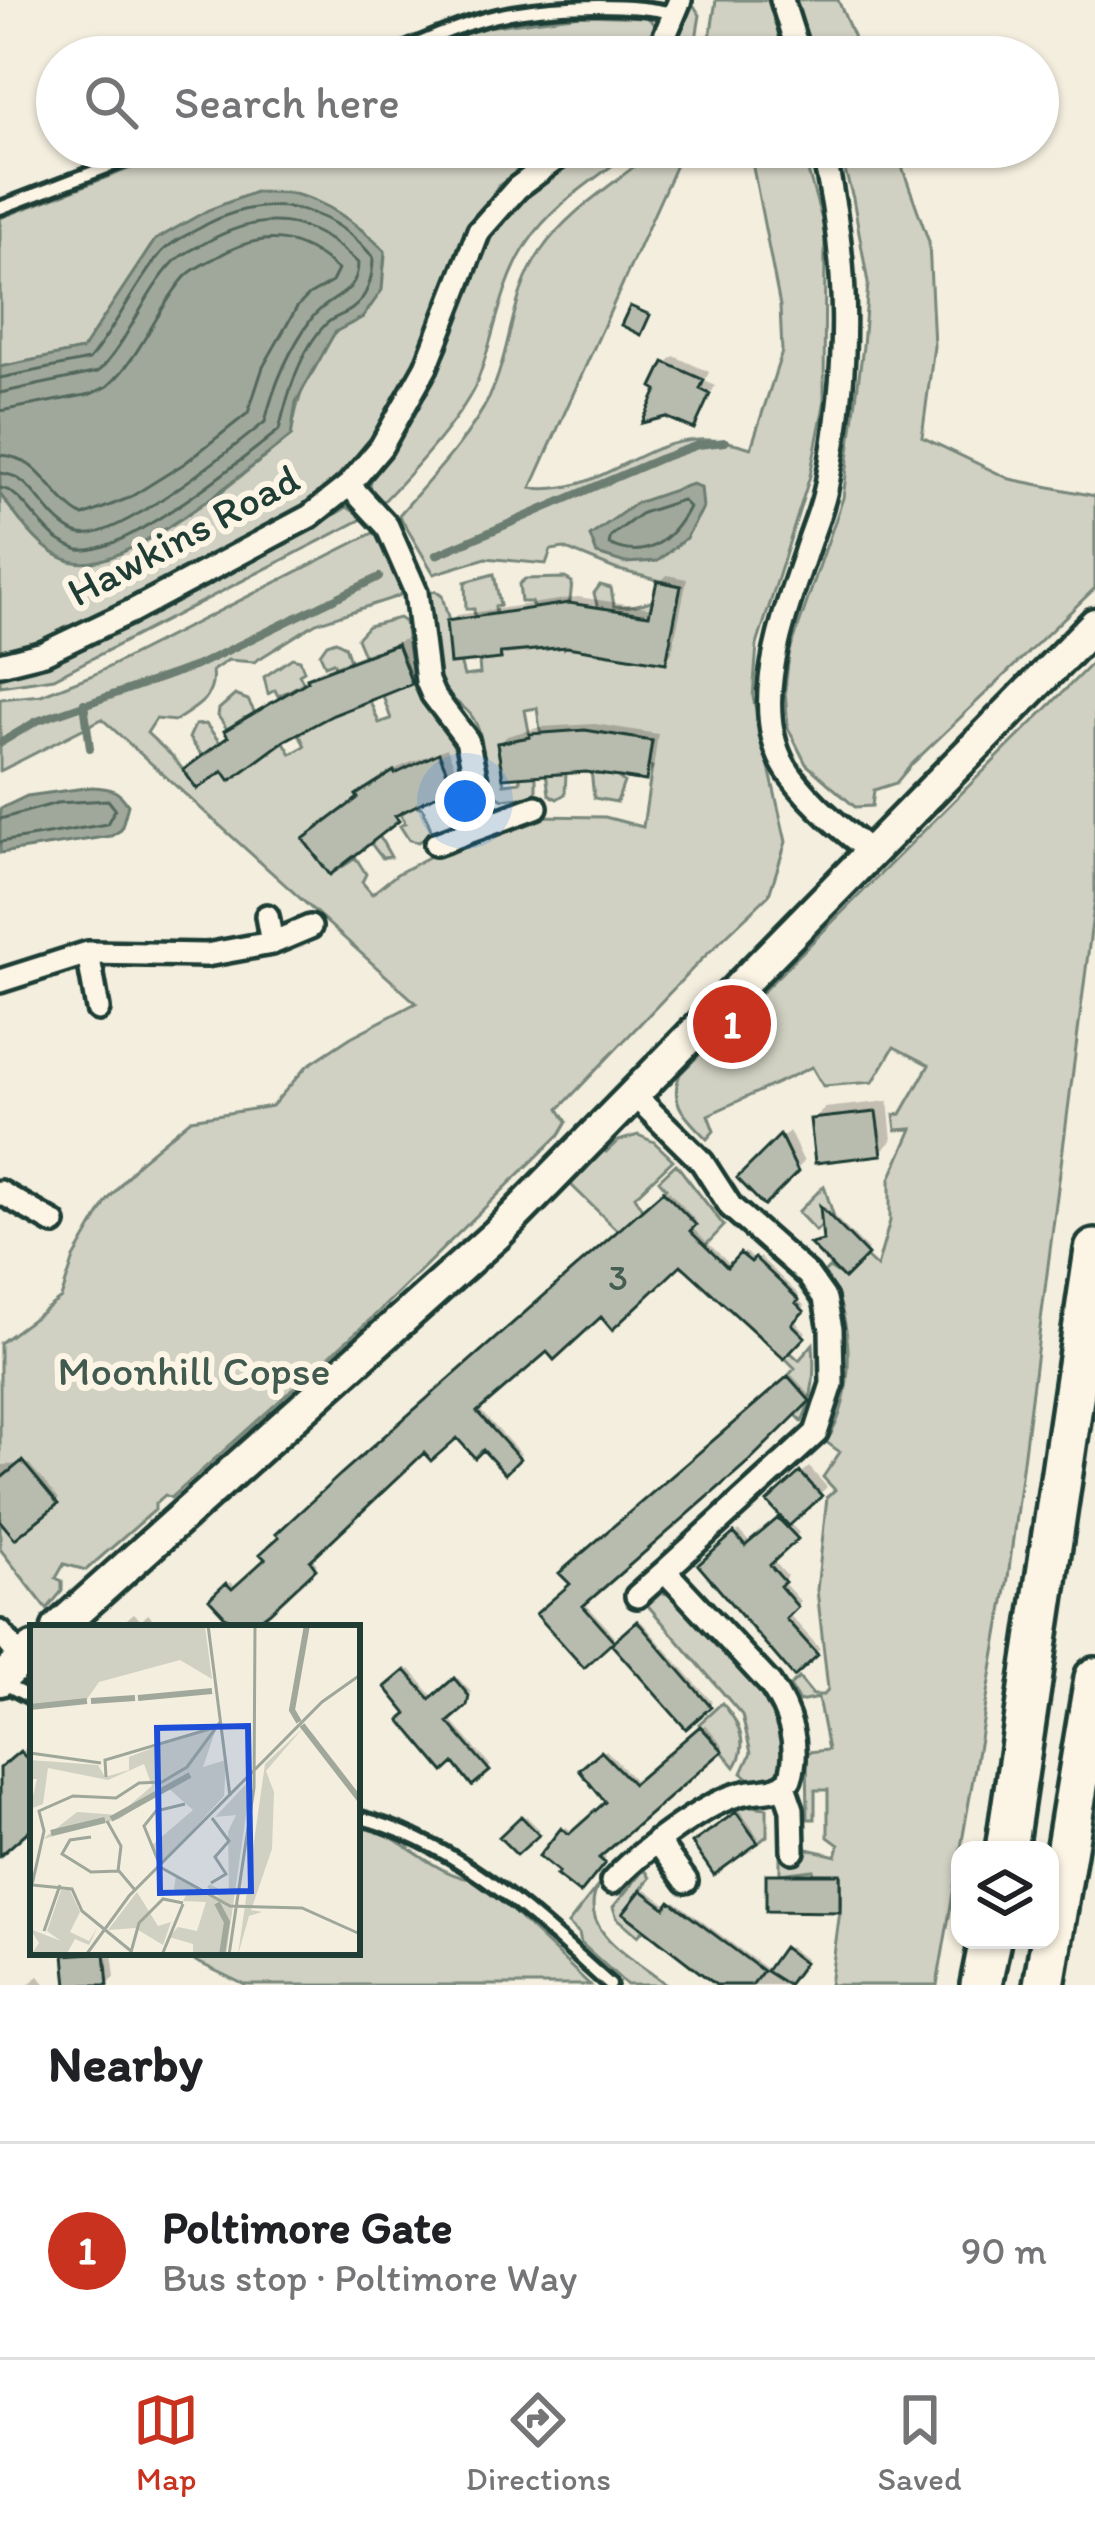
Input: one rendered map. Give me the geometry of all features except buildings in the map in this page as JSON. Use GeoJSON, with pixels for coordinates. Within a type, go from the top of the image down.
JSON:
{"type":"FeatureCollection","features":[{"type":"Feature","properties":{"kind":"highway"},"geometry":{"type":"LineString","coordinates":[[1007,1841],[1095,1250]]}},
{"type":"Feature","properties":{"kind":"highway"},"geometry":{"type":"LineString","coordinates":[[1044,1985],[1095,1678]]}},
{"type":"Feature","properties":{"kind":"highway"},"geometry":{"type":"LineString","coordinates":[[981,1985],[988,1949]]}},
{"type":"Feature","properties":{"kind":"main road"},"geometry":{"type":"LineString","coordinates":[[61,1625],[444,1283],[1087,632]]}},
{"type":"Feature","properties":{"kind":"street"},"geometry":{"type":"LineString","coordinates":[[782,0],[793,36]]}},
{"type":"Feature","properties":{"kind":"street"},"geometry":{"type":"LineString","coordinates":[[664,36],[676,7]]}},
{"type":"Feature","properties":{"kind":"street","name":"Hawkins Road"},"geometry":{"type":"LineString","coordinates":[[0,664],[44,653],[132,611],[310,516],[349,485],[381,446],[426,368],[479,231],[536,168]]}},
{"type":"Feature","properties":{"kind":"street"},"geometry":{"type":"LineString","coordinates":[[826,168],[842,241],[845,346],[827,488],[775,648],[771,707],[779,754],[789,774],[871,852]]}},
{"type":"Feature","properties":{"kind":"street"},"geometry":{"type":"LineString","coordinates":[[349,485],[387,526],[416,592],[428,681],[467,740],[482,806],[492,823]]}},
{"type":"Feature","properties":{"kind":"street"},"geometry":{"type":"LineString","coordinates":[[436,844],[536,807]]}},
{"type":"Feature","properties":{"kind":"street"},"geometry":{"type":"LineString","coordinates":[[267,916],[272,943]]}},
{"type":"Feature","properties":{"kind":"street"},"geometry":{"type":"LineString","coordinates":[[0,981],[88,953],[206,955],[272,943],[310,927]]}},
{"type":"Feature","properties":{"kind":"street"},"geometry":{"type":"LineString","coordinates":[[88,953],[98,1010]]}},
{"type":"Feature","properties":{"kind":"street"},"geometry":{"type":"LineString","coordinates":[[632,1093],[702,1162],[730,1207],[808,1275],[825,1299],[832,1384],[816,1433],[637,1596]]}},
{"type":"Feature","properties":{"kind":"street"},"geometry":{"type":"LineString","coordinates":[[0,1192],[54,1222]]}},
{"type":"Feature","properties":{"kind":"street"},"geometry":{"type":"LineString","coordinates":[[664,1571],[784,1704],[794,1748],[793,1770],[784,1786],[792,1810],[793,1851]]}},
{"type":"Feature","properties":{"kind":"street"},"geometry":{"type":"LineString","coordinates":[[0,1632],[15,1666]]}},
{"type":"Feature","properties":{"kind":"street"},"geometry":{"type":"LineString","coordinates":[[612,1882],[657,1841],[734,1795],[784,1786]]}},
{"type":"Feature","properties":{"kind":"street"},"geometry":{"type":"LineString","coordinates":[[657,1841],[686,1881]]}},
{"type":"Feature","properties":{"kind":"lane"},"geometry":{"type":"LineString","coordinates":[[440,36],[478,21],[529,12],[676,7]]}},
{"type":"Feature","properties":{"kind":"lane"},"geometry":{"type":"LineString","coordinates":[[0,208],[104,168]]}},
{"type":"Feature","properties":{"kind":"lane"},"geometry":{"type":"LineString","coordinates":[[15,1666],[12,1688],[30,1698]]}},
{"type":"Feature","properties":{"kind":"lane"},"geometry":{"type":"LineString","coordinates":[[360,1818],[426,1842],[485,1876],[610,1985]]}},
{"type":"Feature","properties":{"kind":"green space"},"geometry":{"type":"Polygon","coordinates":[[[716,0],[769,0],[779,36],[710,36],[716,0]]]}},
{"type":"Feature","properties":{"kind":"green space"},"geometry":{"type":"Polygon","coordinates":[[[794,0],[838,0],[853,36],[805,36],[794,0]]]}},
{"type":"Feature","properties":{"kind":"green space"},"geometry":{"type":"Polygon","coordinates":[[[692,3],[700,15],[696,36],[672,36],[692,3]]]}},
{"type":"Feature","properties":{"kind":"green space"},"geometry":{"type":"Polygon","coordinates":[[[581,15],[647,17],[655,24],[652,36],[460,36],[479,28],[581,15]]]}},
{"type":"Feature","properties":{"kind":"green space"},"geometry":{"type":"Polygon","coordinates":[[[131,168],[522,168],[498,186],[457,255],[399,399],[371,441],[305,510],[74,630],[0,652],[0,494],[21,522],[211,500],[291,436],[311,368],[337,331],[371,306],[385,252],[372,238],[156,240],[82,350],[0,367],[0,218],[131,168]]]}},
{"type":"Feature","properties":{"kind":"green space"},"geometry":{"type":"Polygon","coordinates":[[[561,168],[609,168],[563,203],[527,244],[510,277],[469,397],[434,446],[381,504],[370,486],[373,471],[499,215],[561,168]]]}},
{"type":"Feature","properties":{"kind":"green space","name":"Moonhill Copse"},"geometry":{"type":"Polygon","coordinates":[[[631,168],[675,168],[531,488],[588,481],[685,441],[715,440],[751,448],[782,352],[780,306],[753,168],[807,168],[825,230],[824,405],[810,476],[757,645],[753,697],[786,842],[769,895],[559,1109],[567,1122],[560,1134],[373,1317],[171,1498],[165,1495],[155,1510],[86,1570],[64,1564],[56,1578],[62,1581],[62,1591],[47,1609],[0,1549],[0,1343],[61,1298],[74,1258],[107,1201],[140,1161],[191,1119],[272,1106],[307,1066],[416,1003],[102,719],[0,771],[0,699],[41,695],[93,675],[375,532],[402,590],[399,596],[316,623],[254,662],[228,660],[212,671],[211,689],[203,701],[175,721],[156,719],[147,733],[197,788],[216,775],[189,738],[195,725],[206,724],[221,744],[269,752],[244,718],[227,729],[218,716],[219,709],[235,695],[248,700],[273,747],[284,742],[291,754],[305,746],[299,734],[317,723],[297,687],[278,696],[275,690],[268,694],[264,677],[292,658],[300,660],[304,671],[299,674],[323,719],[370,701],[379,723],[391,719],[383,696],[413,683],[397,644],[380,650],[368,664],[357,638],[368,626],[399,618],[405,622],[419,688],[465,771],[467,803],[460,819],[448,814],[439,796],[455,787],[439,754],[411,798],[393,771],[356,795],[391,857],[382,858],[344,808],[303,839],[331,874],[356,858],[366,874],[362,882],[372,894],[440,851],[536,816],[605,817],[643,827],[652,741],[601,733],[595,773],[624,782],[617,802],[594,798],[591,770],[550,774],[566,774],[565,794],[557,799],[549,794],[537,708],[525,710],[530,737],[497,744],[504,784],[520,782],[520,775],[536,772],[536,795],[503,799],[489,790],[477,726],[469,712],[442,690],[436,677],[427,594],[435,591],[442,596],[464,676],[480,674],[479,661],[501,658],[497,626],[503,626],[506,653],[557,648],[553,607],[533,608],[531,602],[521,602],[519,584],[525,579],[572,582],[565,647],[598,609],[594,593],[600,585],[611,588],[614,606],[649,602],[681,586],[615,569],[564,548],[551,550],[546,564],[486,558],[434,574],[399,515],[480,414],[531,268],[581,208],[631,168]],[[703,508],[591,536],[597,554],[634,561],[661,557],[683,539],[703,508]]]}},
{"type":"Feature","properties":{"kind":"green space"},"geometry":{"type":"Polygon","coordinates":[[[844,168],[903,168],[929,242],[934,346],[922,437],[1010,479],[1095,496],[1095,588],[896,783],[874,790],[872,806],[855,807],[806,764],[788,728],[785,690],[789,654],[843,498],[868,283],[844,168]]]}},
{"type":"Feature","properties":{"kind":"green space"},"geometry":{"type":"Polygon","coordinates":[[[347,507],[364,518],[54,678],[0,686],[0,677],[52,663],[150,615],[178,593],[347,507]]]}},
{"type":"Feature","properties":{"kind":"green space"},"geometry":{"type":"Polygon","coordinates":[[[494,574],[500,605],[495,606],[496,617],[475,619],[474,609],[466,609],[465,582],[494,574]]]}},
{"type":"Feature","properties":{"kind":"green space"},"geometry":{"type":"Polygon","coordinates":[[[336,641],[345,646],[351,663],[336,669],[333,662],[325,665],[320,654],[336,641]]]}},
{"type":"Feature","properties":{"kind":"green space"},"geometry":{"type":"Polygon","coordinates":[[[1095,660],[1095,899],[1008,1578],[962,1841],[951,1841],[951,1905],[937,1985],[830,1985],[840,1875],[814,1874],[813,1870],[780,1874],[780,1853],[808,1849],[836,1856],[839,1845],[828,1837],[828,1790],[815,1790],[815,1819],[808,1819],[807,1752],[828,1750],[818,1698],[799,1702],[790,1686],[799,1678],[813,1695],[824,1695],[828,1689],[817,1590],[827,1497],[835,1490],[823,1477],[840,1452],[826,1442],[843,1403],[848,1357],[842,1311],[824,1273],[829,1268],[845,1278],[866,1257],[877,1267],[890,1221],[890,1179],[912,1129],[896,1130],[894,1115],[901,1114],[929,1065],[894,1047],[873,1082],[823,1086],[812,1067],[708,1115],[714,1131],[707,1139],[678,1102],[680,1074],[1095,660]]]}},
{"type":"Feature","properties":{"kind":"green space"},"geometry":{"type":"Polygon","coordinates":[[[415,805],[423,808],[433,835],[418,842],[409,840],[400,826],[405,823],[400,814],[415,805]]]}},
{"type":"Feature","properties":{"kind":"green space"},"geometry":{"type":"Polygon","coordinates":[[[638,1135],[654,1142],[673,1160],[635,1196],[643,1211],[619,1232],[565,1179],[599,1146],[606,1152],[618,1141],[638,1135]]]}},
{"type":"Feature","properties":{"kind":"green space"},"geometry":{"type":"Polygon","coordinates":[[[676,1164],[724,1226],[684,1268],[660,1249],[695,1225],[663,1191],[666,1188],[659,1180],[676,1164]]]}},
{"type":"Feature","properties":{"kind":"green space"},"geometry":{"type":"Polygon","coordinates":[[[824,1186],[833,1214],[816,1231],[798,1212],[824,1186]]]}},
{"type":"Feature","properties":{"kind":"green space"},"geometry":{"type":"Polygon","coordinates":[[[813,1344],[814,1374],[810,1400],[788,1376],[795,1368],[785,1358],[790,1352],[799,1360],[813,1344]]]}},
{"type":"Feature","properties":{"kind":"green space"},"geometry":{"type":"Polygon","coordinates":[[[809,1402],[806,1412],[802,1421],[795,1414],[809,1402]]]}},
{"type":"Feature","properties":{"kind":"green space"},"geometry":{"type":"Polygon","coordinates":[[[658,1592],[680,1601],[774,1706],[783,1736],[783,1765],[771,1780],[751,1780],[742,1773],[751,1753],[742,1715],[644,1601],[658,1592]]]}},
{"type":"Feature","properties":{"kind":"green space"},"geometry":{"type":"Polygon","coordinates":[[[722,1703],[740,1733],[742,1750],[735,1767],[699,1724],[722,1703]]]}},
{"type":"Feature","properties":{"kind":"green space"},"geometry":{"type":"Polygon","coordinates":[[[767,1808],[767,1836],[758,1843],[735,1810],[767,1808]]]}},
{"type":"Feature","properties":{"kind":"green space"},"geometry":{"type":"Polygon","coordinates":[[[360,1824],[448,1872],[480,1880],[590,1985],[245,1985],[183,1955],[360,1955],[360,1824]]]}},
{"type":"Feature","properties":{"kind":"green space"},"geometry":{"type":"Polygon","coordinates":[[[642,1872],[650,1878],[623,1913],[644,1929],[638,1936],[617,1918],[613,1907],[642,1872]]]}},
{"type":"Feature","properties":{"kind":"green space"},"geometry":{"type":"Polygon","coordinates":[[[598,1886],[593,1902],[602,1931],[625,1955],[667,1985],[627,1985],[581,1943],[568,1924],[598,1886]]]}},
{"type":"Feature","properties":{"kind":"water"},"geometry":{"type":"Polygon","coordinates":[[[255,192],[307,198],[355,225],[385,251],[382,290],[363,317],[335,332],[296,402],[291,436],[155,535],[97,561],[63,558],[32,535],[0,494],[0,367],[82,350],[155,240],[208,210],[255,192]]]}},
{"type":"Feature","properties":{"kind":"water"},"geometry":{"type":"Polygon","coordinates":[[[692,484],[701,487],[703,508],[686,538],[658,561],[625,563],[597,554],[590,536],[636,503],[692,484]]]}},
{"type":"Feature","properties":{"kind":"water"},"geometry":{"type":"Polygon","coordinates":[[[92,787],[113,790],[128,805],[121,830],[111,836],[0,853],[0,809],[27,796],[92,787]]]}},
{"type":"Feature","properties":{"kind":"waterway"},"geometry":{"type":"LineString","coordinates":[[436,555],[659,459],[698,445],[725,442]]}},
{"type":"Feature","properties":{"kind":"waterway"},"geometry":{"type":"LineString","coordinates":[[0,743],[37,721],[196,666],[379,577]]}},
{"type":"Feature","properties":{"kind":"waterway"},"geometry":{"type":"LineString","coordinates":[[84,703],[90,748]]}},
{"type":"Feature","properties":{"kind":"place","name":"Poltimore Gate"},"geometry":{"type":"Point","coordinates":[732,1024]}}]}
